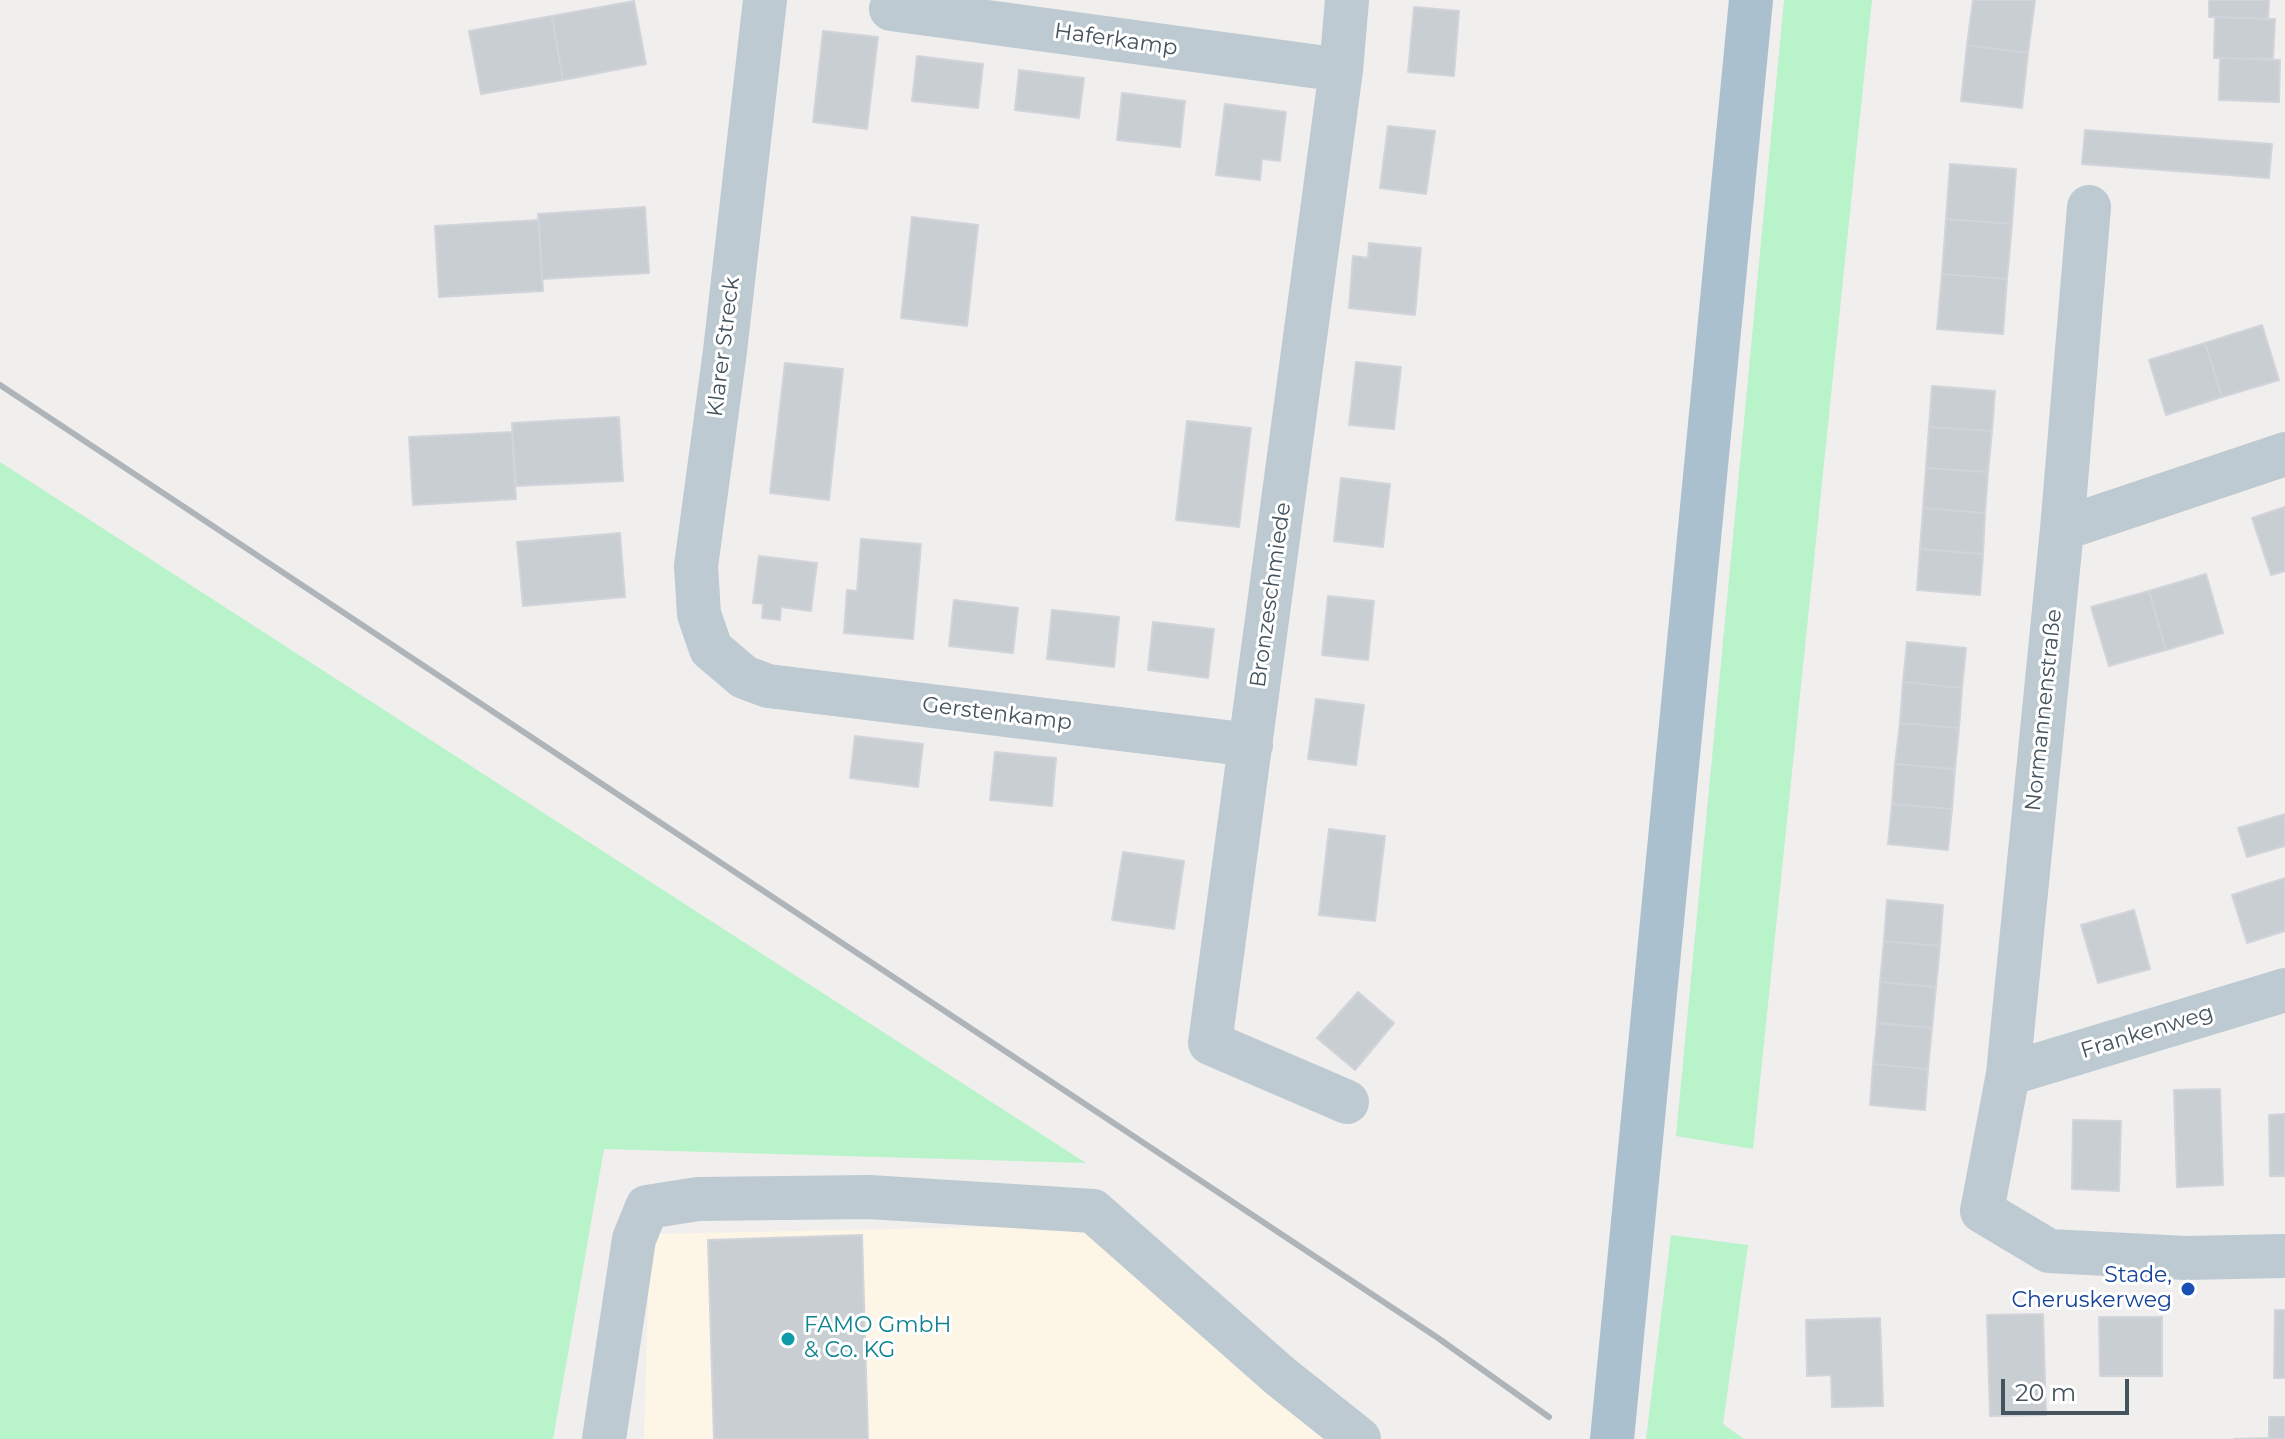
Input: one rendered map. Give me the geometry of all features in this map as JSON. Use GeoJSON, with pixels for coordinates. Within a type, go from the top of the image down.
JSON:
{"type":"FeatureCollection","features":[{"type":"Feature","properties":{"kind":"main road"},"geometry":{"type":"LineString","coordinates":[[1612,1439],[1751,0]]}},
{"type":"Feature","properties":{"kind":"street","name":"Klarer Streck"},"geometry":{"type":"LineString","coordinates":[[744,677],[711,649],[699,614],[696,566],[725,351],[765,0]]}},
{"type":"Feature","properties":{"kind":"street","name":"Bronzeschmiede"},"geometry":{"type":"LineString","coordinates":[[1347,0],[1341,70],[1210,1043],[1347,1102]]}},
{"type":"Feature","properties":{"kind":"street","name":"Haferkamp"},"geometry":{"type":"LineString","coordinates":[[891,9],[1341,70]]}},
{"type":"Feature","properties":{"kind":"street","name":"Normannenstraße"},"geometry":{"type":"LineString","coordinates":[[2089,207],[2062,529],[2008,1074],[1982,1211],[2049,1251],[2186,1258],[2285,1256]]}},
{"type":"Feature","properties":{"kind":"street"},"geometry":{"type":"LineString","coordinates":[[2062,529],[2285,454]]}},
{"type":"Feature","properties":{"kind":"street","name":"Gerstenkamp"},"geometry":{"type":"LineString","coordinates":[[744,677],[768,686],[1251,745]]}},
{"type":"Feature","properties":{"kind":"street","name":"Frankenweg"},"geometry":{"type":"LineString","coordinates":[[2008,1074],[2285,990]]}},
{"type":"Feature","properties":{"kind":"street"},"geometry":{"type":"LineString","coordinates":[[604,1439],[634,1239],[647,1207],[698,1199],[869,1197],[1093,1211],[1280,1376],[1359,1439]]}},
{"type":"Feature","properties":{"kind":"shaded area"},"geometry":{"type":"Polygon","coordinates":[[[1084,1225],[1333,1439],[644,1439],[650,1234],[1084,1225]]]}},
{"type":"Feature","properties":{"kind":"green space"},"geometry":{"type":"Polygon","coordinates":[[[1784,0],[1872,0],[1753,1149],[1676,1136],[1784,0]]]}},
{"type":"Feature","properties":{"kind":"green space"},"geometry":{"type":"Polygon","coordinates":[[[0,462],[1086,1163],[604,1149],[553,1439],[0,1439],[0,462]]]}},
{"type":"Feature","properties":{"kind":"green space"},"geometry":{"type":"Polygon","coordinates":[[[1671,1235],[1748,1245],[1723,1424],[1744,1439],[1646,1439],[1671,1235]]]}},
{"type":"Feature","properties":{"kind":"building"},"geometry":{"type":"Polygon","coordinates":[[[1973,0],[2035,0],[2028,53],[1967,45],[1973,0]]]}},
{"type":"Feature","properties":{"kind":"building"},"geometry":{"type":"Polygon","coordinates":[[[2209,0],[2269,0],[2268,19],[2209,17],[2209,0]]]}},
{"type":"Feature","properties":{"kind":"building"},"geometry":{"type":"Polygon","coordinates":[[[634,1],[646,64],[563,80],[552,16],[634,1]]]}},
{"type":"Feature","properties":{"kind":"building"},"geometry":{"type":"Polygon","coordinates":[[[1414,7],[1459,11],[1454,76],[1408,72],[1414,7]]]}},
{"type":"Feature","properties":{"kind":"building"},"geometry":{"type":"Polygon","coordinates":[[[552,16],[563,80],[481,94],[469,31],[552,16]]]}},
{"type":"Feature","properties":{"kind":"building"},"geometry":{"type":"Polygon","coordinates":[[[2215,17],[2275,19],[2273,59],[2214,58],[2215,17]]]}},
{"type":"Feature","properties":{"kind":"building"},"geometry":{"type":"Polygon","coordinates":[[[823,31],[878,37],[867,129],[813,122],[823,31]]]}},
{"type":"Feature","properties":{"kind":"building"},"geometry":{"type":"Polygon","coordinates":[[[1967,45],[2028,53],[2022,108],[1961,101],[1967,45]]]}},
{"type":"Feature","properties":{"kind":"building"},"geometry":{"type":"Polygon","coordinates":[[[917,56],[983,64],[978,108],[912,101],[917,56]]]}},
{"type":"Feature","properties":{"kind":"building"},"geometry":{"type":"Polygon","coordinates":[[[2220,58],[2280,60],[2279,102],[2219,100],[2220,58]]]}},
{"type":"Feature","properties":{"kind":"building"},"geometry":{"type":"Polygon","coordinates":[[[1019,70],[1084,78],[1079,118],[1015,110],[1019,70]]]}},
{"type":"Feature","properties":{"kind":"building"},"geometry":{"type":"Polygon","coordinates":[[[1122,93],[1185,101],[1180,147],[1117,140],[1122,93]]]}},
{"type":"Feature","properties":{"kind":"building"},"geometry":{"type":"Polygon","coordinates":[[[1225,104],[1286,112],[1280,161],[1262,159],[1260,180],[1216,175],[1225,104]]]}},
{"type":"Feature","properties":{"kind":"building"},"geometry":{"type":"Polygon","coordinates":[[[1388,126],[1435,131],[1426,194],[1380,188],[1388,126]]]}},
{"type":"Feature","properties":{"kind":"building"},"geometry":{"type":"Polygon","coordinates":[[[2085,130],[2272,144],[2269,178],[2082,164],[2085,130]]]}},
{"type":"Feature","properties":{"kind":"building"},"geometry":{"type":"Polygon","coordinates":[[[1950,164],[2016,169],[2012,224],[1946,219],[1950,164]]]}},
{"type":"Feature","properties":{"kind":"building"},"geometry":{"type":"Polygon","coordinates":[[[645,207],[649,273],[542,279],[538,214],[645,207]]]}},
{"type":"Feature","properties":{"kind":"building"},"geometry":{"type":"Polygon","coordinates":[[[912,217],[978,225],[967,326],[901,318],[912,217]]]}},
{"type":"Feature","properties":{"kind":"building"},"geometry":{"type":"Polygon","coordinates":[[[1946,219],[2012,224],[2007,279],[1942,274],[1946,219]]]}},
{"type":"Feature","properties":{"kind":"building"},"geometry":{"type":"Polygon","coordinates":[[[539,220],[543,291],[439,297],[435,226],[539,220]]]}},
{"type":"Feature","properties":{"kind":"building"},"geometry":{"type":"Polygon","coordinates":[[[1369,243],[1421,248],[1415,315],[1349,308],[1353,256],[1368,258],[1369,243]]]}},
{"type":"Feature","properties":{"kind":"building"},"geometry":{"type":"Polygon","coordinates":[[[1942,274],[2007,279],[2003,334],[1937,329],[1942,274]]]}},
{"type":"Feature","properties":{"kind":"building"},"geometry":{"type":"Polygon","coordinates":[[[2262,325],[2279,380],[2222,397],[2205,343],[2262,325]]]}},
{"type":"Feature","properties":{"kind":"building"},"geometry":{"type":"Polygon","coordinates":[[[2205,343],[2222,397],[2166,415],[2149,360],[2205,343]]]}},
{"type":"Feature","properties":{"kind":"building"},"geometry":{"type":"Polygon","coordinates":[[[1356,362],[1401,367],[1394,429],[1349,425],[1356,362]]]}},
{"type":"Feature","properties":{"kind":"building"},"geometry":{"type":"Polygon","coordinates":[[[785,363],[843,369],[829,500],[770,493],[785,363]]]}},
{"type":"Feature","properties":{"kind":"building"},"geometry":{"type":"Polygon","coordinates":[[[1932,386],[1995,391],[1992,431],[1929,427],[1932,386]]]}},
{"type":"Feature","properties":{"kind":"building"},"geometry":{"type":"Polygon","coordinates":[[[619,417],[623,481],[516,486],[512,423],[619,417]]]}},
{"type":"Feature","properties":{"kind":"building"},"geometry":{"type":"Polygon","coordinates":[[[1187,421],[1251,428],[1239,527],[1176,520],[1187,421]]]}},
{"type":"Feature","properties":{"kind":"building"},"geometry":{"type":"Polygon","coordinates":[[[1929,427],[1992,431],[1988,472],[1926,468],[1929,427]]]}},
{"type":"Feature","properties":{"kind":"building"},"geometry":{"type":"Polygon","coordinates":[[[512,432],[516,499],[413,505],[409,437],[512,432]]]}},
{"type":"Feature","properties":{"kind":"building"},"geometry":{"type":"Polygon","coordinates":[[[1926,468],[1988,472],[1985,513],[1923,508],[1926,468]]]}},
{"type":"Feature","properties":{"kind":"building"},"geometry":{"type":"Polygon","coordinates":[[[1341,478],[1390,484],[1383,547],[1334,541],[1341,478]]]}},
{"type":"Feature","properties":{"kind":"building"},"geometry":{"type":"Polygon","coordinates":[[[2285,507],[2285,571],[2271,575],[2252,518],[2285,507]]]}},
{"type":"Feature","properties":{"kind":"building"},"geometry":{"type":"Polygon","coordinates":[[[1923,508],[1985,513],[1983,554],[1920,549],[1923,508]]]}},
{"type":"Feature","properties":{"kind":"building"},"geometry":{"type":"Polygon","coordinates":[[[620,533],[625,597],[523,606],[517,542],[620,533]]]}},
{"type":"Feature","properties":{"kind":"building"},"geometry":{"type":"Polygon","coordinates":[[[861,539],[921,544],[913,639],[844,633],[847,590],[857,591],[861,539]]]}},
{"type":"Feature","properties":{"kind":"building"},"geometry":{"type":"Polygon","coordinates":[[[1920,549],[1983,554],[1980,595],[1917,590],[1920,549]]]}},
{"type":"Feature","properties":{"kind":"building"},"geometry":{"type":"Polygon","coordinates":[[[759,556],[817,563],[811,611],[781,607],[780,620],[762,618],[763,604],[753,603],[759,556]]]}},
{"type":"Feature","properties":{"kind":"building"},"geometry":{"type":"Polygon","coordinates":[[[2206,574],[2223,633],[2166,650],[2149,591],[2206,574]]]}},
{"type":"Feature","properties":{"kind":"building"},"geometry":{"type":"Polygon","coordinates":[[[2149,591],[2166,650],[2109,666],[2091,607],[2149,591]]]}},
{"type":"Feature","properties":{"kind":"building"},"geometry":{"type":"Polygon","coordinates":[[[1328,596],[1374,601],[1368,660],[1322,655],[1328,596]]]}},
{"type":"Feature","properties":{"kind":"building"},"geometry":{"type":"Polygon","coordinates":[[[954,600],[1018,608],[1013,653],[949,646],[954,600]]]}},
{"type":"Feature","properties":{"kind":"building"},"geometry":{"type":"Polygon","coordinates":[[[1052,610],[1119,617],[1114,667],[1047,659],[1052,610]]]}},
{"type":"Feature","properties":{"kind":"building"},"geometry":{"type":"Polygon","coordinates":[[[1153,622],[1214,629],[1208,678],[1148,670],[1153,622]]]}},
{"type":"Feature","properties":{"kind":"building"},"geometry":{"type":"Polygon","coordinates":[[[1907,642],[1966,648],[1962,688],[1903,682],[1907,642]]]}},
{"type":"Feature","properties":{"kind":"building"},"geometry":{"type":"Polygon","coordinates":[[[1903,682],[1962,688],[1959,728],[1900,723],[1903,682]]]}},
{"type":"Feature","properties":{"kind":"building"},"geometry":{"type":"Polygon","coordinates":[[[1316,699],[1364,705],[1356,765],[1308,759],[1316,699]]]}},
{"type":"Feature","properties":{"kind":"building"},"geometry":{"type":"Polygon","coordinates":[[[1900,723],[1959,728],[1955,769],[1895,764],[1900,723]]]}},
{"type":"Feature","properties":{"kind":"building"},"geometry":{"type":"Polygon","coordinates":[[[855,736],[923,744],[918,787],[850,778],[855,736]]]}},
{"type":"Feature","properties":{"kind":"building"},"geometry":{"type":"Polygon","coordinates":[[[995,752],[1056,758],[1052,806],[990,800],[995,752]]]}},
{"type":"Feature","properties":{"kind":"building"},"geometry":{"type":"Polygon","coordinates":[[[1895,764],[1955,769],[1952,809],[1892,804],[1895,764]]]}},
{"type":"Feature","properties":{"kind":"building"},"geometry":{"type":"Polygon","coordinates":[[[1892,804],[1952,809],[1948,850],[1888,844],[1892,804]]]}},
{"type":"Feature","properties":{"kind":"building"},"geometry":{"type":"Polygon","coordinates":[[[2285,814],[2285,846],[2247,857],[2238,828],[2285,814]]]}},
{"type":"Feature","properties":{"kind":"building"},"geometry":{"type":"Polygon","coordinates":[[[1329,829],[1385,836],[1375,921],[1319,915],[1329,829]]]}},
{"type":"Feature","properties":{"kind":"building"},"geometry":{"type":"Polygon","coordinates":[[[1123,852],[1184,861],[1174,929],[1112,920],[1123,852]]]}},
{"type":"Feature","properties":{"kind":"building"},"geometry":{"type":"Polygon","coordinates":[[[2285,878],[2285,931],[2247,943],[2232,895],[2285,878]]]}},
{"type":"Feature","properties":{"kind":"building"},"geometry":{"type":"Polygon","coordinates":[[[1887,900],[1943,905],[1940,946],[1884,941],[1887,900]]]}},
{"type":"Feature","properties":{"kind":"building"},"geometry":{"type":"Polygon","coordinates":[[[2134,910],[2150,969],[2098,983],[2081,925],[2134,910]]]}},
{"type":"Feature","properties":{"kind":"building"},"geometry":{"type":"Polygon","coordinates":[[[1884,941],[1940,946],[1936,987],[1880,982],[1884,941]]]}},
{"type":"Feature","properties":{"kind":"building"},"geometry":{"type":"Polygon","coordinates":[[[1880,982],[1936,987],[1932,1028],[1877,1023],[1880,982]]]}},
{"type":"Feature","properties":{"kind":"building"},"geometry":{"type":"Polygon","coordinates":[[[1358,992],[1394,1023],[1355,1070],[1317,1038],[1358,992]]]}},
{"type":"Feature","properties":{"kind":"building"},"geometry":{"type":"Polygon","coordinates":[[[1877,1023],[1932,1028],[1928,1069],[1873,1064],[1877,1023]]]}},
{"type":"Feature","properties":{"kind":"building"},"geometry":{"type":"Polygon","coordinates":[[[1873,1064],[1928,1069],[1925,1110],[1870,1105],[1873,1064]]]}},
{"type":"Feature","properties":{"kind":"building"},"geometry":{"type":"Polygon","coordinates":[[[2220,1089],[2223,1185],[2177,1187],[2174,1090],[2220,1089]]]}},
{"type":"Feature","properties":{"kind":"building"},"geometry":{"type":"Polygon","coordinates":[[[2285,1114],[2285,1176],[2270,1176],[2269,1115],[2285,1114]]]}},
{"type":"Feature","properties":{"kind":"building"},"geometry":{"type":"Polygon","coordinates":[[[2073,1120],[2121,1121],[2119,1191],[2072,1189],[2073,1120]]]}},
{"type":"Feature","properties":{"kind":"building","name":"FAMO GmbH & Co. KG"},"geometry":{"type":"Polygon","coordinates":[[[862,1235],[868,1439],[714,1439],[708,1240],[862,1235]]]}},
{"type":"Feature","properties":{"kind":"building"},"geometry":{"type":"Polygon","coordinates":[[[2275,1310],[2285,1310],[2285,1378],[2274,1378],[2275,1310]]]}},
{"type":"Feature","properties":{"kind":"building"},"geometry":{"type":"Polygon","coordinates":[[[2043,1314],[2046,1415],[1990,1416],[1987,1315],[2043,1314]]]}},
{"type":"Feature","properties":{"kind":"building"},"geometry":{"type":"Polygon","coordinates":[[[2099,1317],[2162,1317],[2162,1376],[2100,1376],[2099,1317]]]}},
{"type":"Feature","properties":{"kind":"building"},"geometry":{"type":"Polygon","coordinates":[[[1880,1318],[1883,1406],[1832,1407],[1831,1375],[1807,1376],[1806,1320],[1880,1318]]]}},
{"type":"Feature","properties":{"kind":"building"},"geometry":{"type":"Polygon","coordinates":[[[2269,1417],[2285,1417],[2285,1439],[2234,1439],[2269,1438],[2269,1417]]]}},
{"type":"Feature","properties":{"kind":"railway"},"geometry":{"type":"LineString","coordinates":[[0,385],[1438,1338],[1549,1417]]}},
{"type":"Feature","properties":{"kind":"place","name":"Stade, Cheruskerweg"},"geometry":{"type":"Point","coordinates":[2188,1289]}},
{"type":"Feature","properties":{"kind":"place","name":"FAMO GmbH & Co. KG"},"geometry":{"type":"Point","coordinates":[788,1339]}}]}
